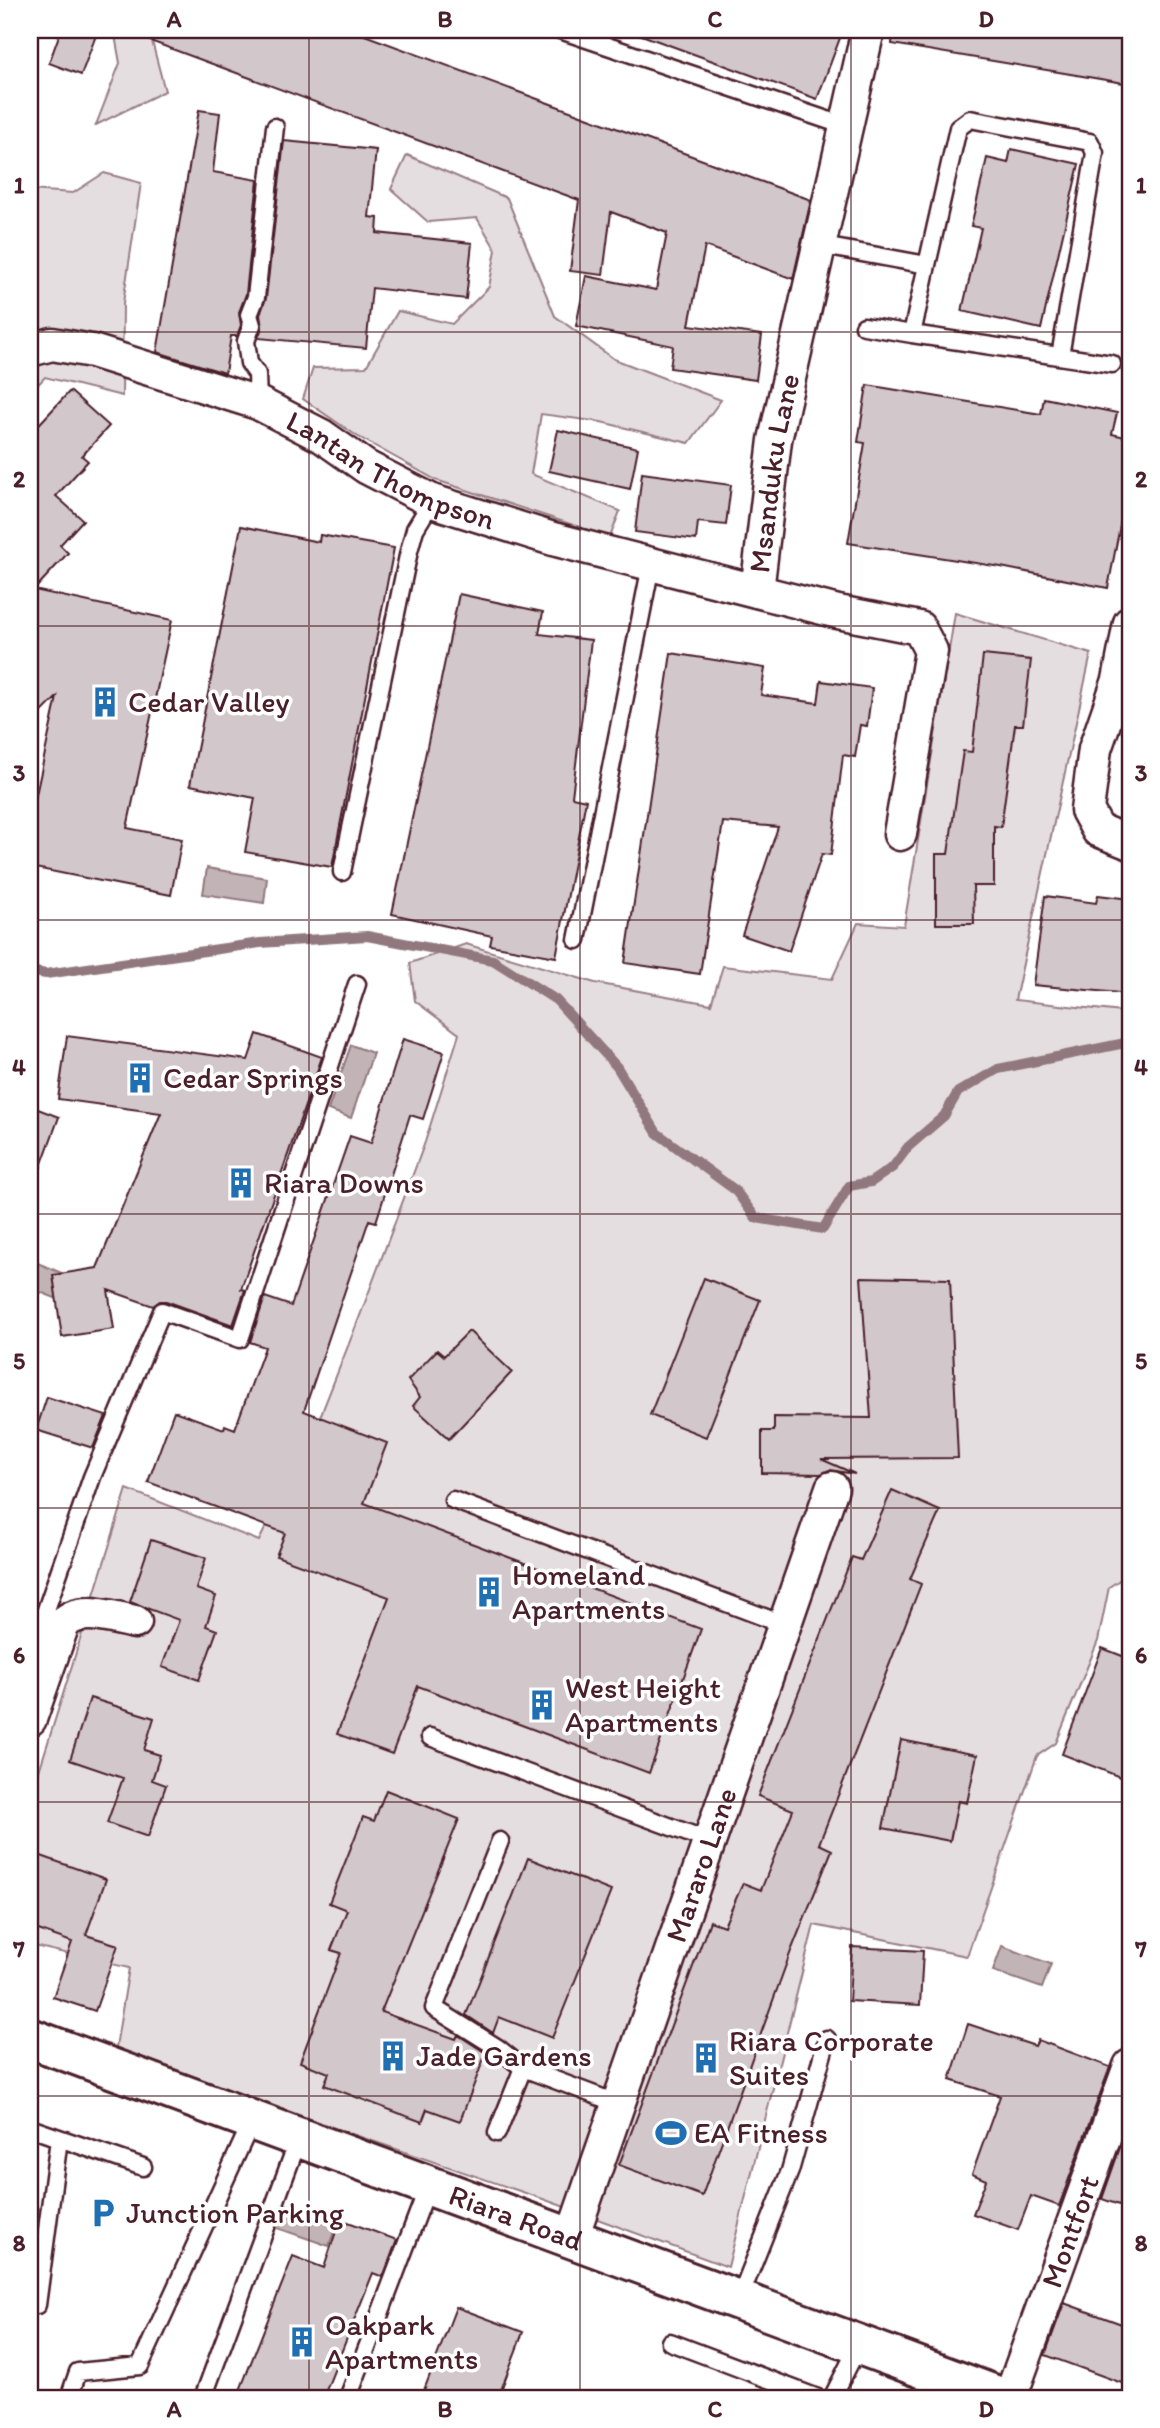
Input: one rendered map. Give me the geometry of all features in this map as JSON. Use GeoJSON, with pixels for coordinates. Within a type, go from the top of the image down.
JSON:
{"type":"FeatureCollection","features":[{"type":"Feature","properties":{"kind":"street","name":"Msanduku Lane"},"geometry":{"type":"LineString","coordinates":[[868,30],[775,440],[757,591],[838,612],[919,628],[930,651],[900,834]]}},
{"type":"Feature","properties":{"kind":"street","name":"Lantan Thompson"},"geometry":{"type":"LineString","coordinates":[[30,349],[52,344],[92,351],[258,403],[322,436],[366,467],[432,501],[553,540],[757,591]]}},
{"type":"Feature","properties":{"kind":"street"},"geometry":{"type":"LineString","coordinates":[[1130,623],[1125,680],[1095,748],[1087,810],[1098,830],[1130,843]]}},
{"type":"Feature","properties":{"kind":"street","name":"Mararo Lane"},"geometry":{"type":"LineString","coordinates":[[571,2240],[616,2103],[832,1488]]}},
{"type":"Feature","properties":{"kind":"street"},"geometry":{"type":"LineString","coordinates":[[30,1719],[63,1624],[70,1616],[82,1613],[135,1622]]}},
{"type":"Feature","properties":{"kind":"street","name":"Riara Road"},"geometry":{"type":"LineString","coordinates":[[30,2038],[859,2345],[961,2391],[1003,2398]]}},
{"type":"Feature","properties":{"kind":"street","name":"Montfort"},"geometry":{"type":"LineString","coordinates":[[1010,2398],[1130,2066]]}},
{"type":"Feature","properties":{"kind":"lane"},"geometry":{"type":"LineString","coordinates":[[560,30],[845,126]]}},
{"type":"Feature","properties":{"kind":"lane"},"geometry":{"type":"LineString","coordinates":[[912,334],[958,128],[970,119],[1090,142],[1095,153],[1060,356]]}},
{"type":"Feature","properties":{"kind":"lane"},"geometry":{"type":"LineString","coordinates":[[258,403],[257,374],[249,363],[246,341],[252,326],[249,315],[256,297],[275,127]]}},
{"type":"Feature","properties":{"kind":"lane"},"geometry":{"type":"LineString","coordinates":[[818,245],[927,265]]}},
{"type":"Feature","properties":{"kind":"lane"},"geometry":{"type":"LineString","coordinates":[[864,326],[1112,364]]}},
{"type":"Feature","properties":{"kind":"lane"},"geometry":{"type":"LineString","coordinates":[[342,872],[409,551],[415,529],[432,501]]}},
{"type":"Feature","properties":{"kind":"lane"},"geometry":{"type":"LineString","coordinates":[[578,940],[651,565]]}},
{"type":"Feature","properties":{"kind":"lane"},"geometry":{"type":"LineString","coordinates":[[30,1656],[92,1477],[162,1311],[240,1339],[357,984]]}},
{"type":"Feature","properties":{"kind":"lane"},"geometry":{"type":"LineString","coordinates":[[453,1500],[785,1625]]}},
{"type":"Feature","properties":{"kind":"lane"},"geometry":{"type":"LineString","coordinates":[[430,1737],[709,1841]]}},
{"type":"Feature","properties":{"kind":"lane"},"geometry":{"type":"LineString","coordinates":[[500,1841],[434,2008],[498,2048],[523,2068],[616,2103]]}},
{"type":"Feature","properties":{"kind":"lane"},"geometry":{"type":"LineString","coordinates":[[738,2302],[790,2171],[827,2039]]}},
{"type":"Feature","properties":{"kind":"lane"},"geometry":{"type":"LineString","coordinates":[[497,2133],[523,2068]]}},
{"type":"Feature","properties":{"kind":"lane"},"geometry":{"type":"LineString","coordinates":[[69,2398],[78,2372],[140,2366],[252,2121]]}},
{"type":"Feature","properties":{"kind":"lane"},"geometry":{"type":"LineString","coordinates":[[30,2128],[143,2167]]}},
{"type":"Feature","properties":{"kind":"lane"},"geometry":{"type":"LineString","coordinates":[[202,2398],[299,2138]]}},
{"type":"Feature","properties":{"kind":"lane"},"geometry":{"type":"LineString","coordinates":[[37,2305],[59,2139]]}},
{"type":"Feature","properties":{"kind":"lane"},"geometry":{"type":"LineString","coordinates":[[348,2398],[428,2187]]}},
{"type":"Feature","properties":{"kind":"lane"},"geometry":{"type":"LineString","coordinates":[[670,2342],[818,2398]]}},
{"type":"Feature","properties":{"kind":"lane"},"geometry":{"type":"LineString","coordinates":[[832,2398],[859,2345]]}},
{"type":"Feature","properties":{"kind":"shaded area"},"geometry":{"type":"Polygon","coordinates":[[[114,30],[149,30],[165,91],[96,125],[120,63],[114,30]]]}},
{"type":"Feature","properties":{"kind":"shaded area"},"geometry":{"type":"Polygon","coordinates":[[[407,155],[507,198],[555,316],[614,359],[721,400],[689,443],[601,422],[541,414],[531,474],[620,511],[610,537],[436,480],[357,436],[303,399],[313,368],[366,367],[398,311],[452,324],[489,287],[496,250],[477,218],[428,222],[391,189],[407,155]]]}},
{"type":"Feature","properties":{"kind":"shaded area"},"geometry":{"type":"Polygon","coordinates":[[[104,173],[141,183],[123,303],[122,396],[45,377],[30,393],[30,335],[34,324],[30,324],[30,190],[73,193],[104,173]]]}},
{"type":"Feature","properties":{"kind":"shaded area"},"geometry":{"type":"Polygon","coordinates":[[[955,613],[1091,654],[1015,1000],[1130,1013],[1130,1573],[1109,1587],[1098,1641],[1056,1743],[1037,1756],[967,1956],[814,1925],[728,2267],[543,2199],[115,2053],[129,1968],[30,1945],[30,1800],[127,1489],[259,1541],[322,1412],[425,1142],[459,1034],[415,1001],[410,963],[466,944],[595,983],[711,1004],[723,966],[832,979],[858,923],[904,926],[955,613]]]}},
{"type":"Feature","properties":{"kind":"shaded area"},"geometry":{"type":"Polygon","coordinates":[[[207,868],[267,878],[264,903],[203,894],[207,868]]]}},
{"type":"Feature","properties":{"kind":"shaded area"},"geometry":{"type":"Polygon","coordinates":[[[351,1045],[373,1053],[351,1118],[328,1110],[351,1045]]]}},
{"type":"Feature","properties":{"kind":"shaded area"},"geometry":{"type":"Polygon","coordinates":[[[35,1262],[74,1278],[65,1302],[30,1288],[30,1275],[35,1262]]]}},
{"type":"Feature","properties":{"kind":"shaded area"},"geometry":{"type":"Polygon","coordinates":[[[1002,1946],[1051,1964],[1042,1988],[993,1971],[1002,1946]]]}},
{"type":"Feature","properties":{"kind":"shaded area"},"geometry":{"type":"Polygon","coordinates":[[[281,2205],[338,2220],[329,2246],[277,2228],[274,2224],[281,2205]]]}},
{"type":"Feature","properties":{"kind":"building"},"geometry":{"type":"Polygon","coordinates":[[[61,30],[98,30],[81,75],[49,63],[61,30]]]}},
{"type":"Feature","properties":{"kind":"building"},"geometry":{"type":"Polygon","coordinates":[[[351,30],[811,200],[793,279],[705,246],[689,325],[762,335],[756,380],[670,368],[673,346],[576,326],[586,276],[656,290],[667,233],[611,212],[603,275],[570,271],[579,200],[126,32],[351,30]]]}},
{"type":"Feature","properties":{"kind":"building"},"geometry":{"type":"Polygon","coordinates":[[[636,30],[843,30],[817,99],[636,33],[636,30]]]}},
{"type":"Feature","properties":{"kind":"building"},"geometry":{"type":"Polygon","coordinates":[[[893,30],[1130,30],[1130,84],[892,44],[893,30]]]}},
{"type":"Feature","properties":{"kind":"building"},"geometry":{"type":"Polygon","coordinates":[[[199,110],[220,113],[213,172],[258,180],[246,294],[239,312],[241,325],[237,336],[231,336],[225,373],[157,352],[199,110]]]}},
{"type":"Feature","properties":{"kind":"building"},"geometry":{"type":"Polygon","coordinates":[[[284,141],[376,150],[369,217],[378,218],[377,233],[472,243],[466,299],[372,288],[366,348],[258,338],[262,328],[260,315],[266,298],[284,141]]]}},
{"type":"Feature","properties":{"kind":"building"},"geometry":{"type":"Polygon","coordinates":[[[1011,149],[1079,164],[1041,329],[962,311],[981,228],[971,226],[987,158],[1008,163],[1011,149]]]}},
{"type":"Feature","properties":{"kind":"building"},"geometry":{"type":"Polygon","coordinates":[[[867,385],[1041,414],[1044,398],[1117,413],[1112,434],[1130,438],[1130,474],[1108,588],[1001,567],[848,543],[865,443],[858,442],[867,385]]]}},
{"type":"Feature","properties":{"kind":"building"},"geometry":{"type":"Polygon","coordinates":[[[70,391],[109,426],[82,456],[88,461],[56,496],[83,520],[60,545],[68,553],[34,590],[172,620],[127,828],[182,839],[171,895],[30,867],[30,808],[33,809],[57,697],[30,724],[30,434],[70,391]]]}},
{"type":"Feature","properties":{"kind":"building"},"geometry":{"type":"Polygon","coordinates":[[[558,430],[638,448],[630,489],[549,471],[558,430]]]}},
{"type":"Feature","properties":{"kind":"building"},"geometry":{"type":"Polygon","coordinates":[[[642,473],[731,485],[726,525],[698,522],[696,540],[635,532],[642,473]]]}},
{"type":"Feature","properties":{"kind":"building"},"geometry":{"type":"Polygon","coordinates":[[[241,526],[319,542],[320,535],[394,548],[332,867],[245,852],[255,798],[190,785],[241,526]]]}},
{"type":"Feature","properties":{"kind":"building"},"geometry":{"type":"Polygon","coordinates":[[[459,594],[543,612],[539,634],[591,640],[572,797],[586,800],[556,957],[490,945],[492,936],[392,914],[459,594]]]}},
{"type":"Feature","properties":{"kind":"building"},"geometry":{"type":"Polygon","coordinates":[[[671,653],[765,668],[761,695],[818,703],[821,681],[872,688],[867,726],[860,725],[855,757],[843,755],[831,855],[822,854],[789,951],[742,935],[778,827],[723,822],[700,974],[625,963],[671,653]]]}},
{"type":"Feature","properties":{"kind":"building"},"geometry":{"type":"Polygon","coordinates":[[[983,655],[1031,660],[1023,725],[1015,725],[1001,827],[994,826],[994,886],[973,886],[974,924],[936,924],[936,854],[948,854],[963,751],[972,752],[983,655]]]}},
{"type":"Feature","properties":{"kind":"building"},"geometry":{"type":"Polygon","coordinates":[[[1098,895],[1130,899],[1130,994],[1033,985],[1045,896],[1096,903],[1098,895]]]}},
{"type":"Feature","properties":{"kind":"building"},"geometry":{"type":"Polygon","coordinates":[[[257,1034],[322,1057],[241,1289],[245,1290],[233,1325],[166,1301],[160,1301],[153,1306],[108,1290],[114,1329],[62,1337],[53,1275],[97,1268],[161,1113],[58,1099],[67,1036],[248,1060],[257,1034]]]}},
{"type":"Feature","properties":{"kind":"building"},"geometry":{"type":"Polygon","coordinates":[[[403,1039],[444,1052],[423,1119],[410,1115],[376,1222],[369,1220],[304,1411],[387,1443],[364,1503],[701,1629],[649,1773],[418,1686],[392,1754],[337,1734],[389,1597],[276,1556],[285,1533],[148,1482],[174,1411],[224,1429],[225,1425],[235,1429],[265,1347],[250,1342],[265,1297],[291,1306],[350,1136],[371,1143],[403,1039]]]}},
{"type":"Feature","properties":{"kind":"building"},"geometry":{"type":"Polygon","coordinates":[[[30,1106],[59,1117],[33,1188],[30,1187],[30,1106]]]}},
{"type":"Feature","properties":{"kind":"building"},"geometry":{"type":"Polygon","coordinates":[[[861,1277],[950,1279],[958,1458],[821,1459],[855,1474],[829,1470],[821,1474],[762,1473],[762,1431],[774,1431],[774,1417],[871,1418],[861,1277]]]}},
{"type":"Feature","properties":{"kind":"building"},"geometry":{"type":"Polygon","coordinates":[[[704,1278],[760,1300],[706,1437],[650,1415],[704,1278]]]}},
{"type":"Feature","properties":{"kind":"building"},"geometry":{"type":"Polygon","coordinates":[[[469,1331],[512,1372],[449,1439],[413,1406],[420,1397],[408,1380],[437,1350],[444,1356],[469,1331]]]}},
{"type":"Feature","properties":{"kind":"building"},"geometry":{"type":"Polygon","coordinates":[[[47,1397],[106,1416],[93,1448],[36,1430],[47,1397]]]}},
{"type":"Feature","properties":{"kind":"building"},"geometry":{"type":"Polygon","coordinates":[[[892,1490],[940,1511],[910,1579],[921,1584],[819,1844],[832,1850],[791,1951],[702,2196],[619,2165],[710,1921],[724,1926],[743,1883],[761,1890],[793,1810],[758,1796],[852,1557],[861,1560],[892,1490]]]}},
{"type":"Feature","properties":{"kind":"building"},"geometry":{"type":"Polygon","coordinates":[[[151,1540],[206,1558],[196,1589],[216,1596],[206,1626],[217,1630],[199,1680],[162,1667],[179,1620],[130,1602],[151,1540]]]}},
{"type":"Feature","properties":{"kind":"building"},"geometry":{"type":"Polygon","coordinates":[[[1102,1648],[1130,1659],[1130,1781],[1062,1754],[1102,1648]]]}},
{"type":"Feature","properties":{"kind":"building"},"geometry":{"type":"Polygon","coordinates":[[[90,1698],[154,1718],[144,1750],[160,1755],[152,1780],[166,1785],[148,1837],[107,1823],[123,1778],[70,1760],[90,1698]]]}},
{"type":"Feature","properties":{"kind":"building"},"geometry":{"type":"Polygon","coordinates":[[[901,1740],[977,1755],[967,1803],[958,1801],[950,1841],[883,1828],[901,1740]]]}},
{"type":"Feature","properties":{"kind":"building"},"geometry":{"type":"Polygon","coordinates":[[[386,1790],[459,1819],[381,2012],[456,2039],[458,2035],[486,2053],[460,2121],[427,2109],[422,2122],[324,2085],[329,2073],[300,2062],[341,1953],[331,1950],[347,1910],[329,1903],[363,1817],[374,1821],[386,1790]]]}},
{"type":"Feature","properties":{"kind":"building"},"geometry":{"type":"Polygon","coordinates":[[[30,1852],[106,1879],[86,1935],[118,1945],[95,2011],[53,1997],[72,1942],[30,1927],[30,1852]]]}},
{"type":"Feature","properties":{"kind":"building","name":"Jade Gardens"},"geometry":{"type":"Polygon","coordinates":[[[528,1858],[611,1891],[552,2038],[499,2017],[493,2033],[466,2015],[528,1858]]]}},
{"type":"Feature","properties":{"kind":"building"},"geometry":{"type":"Polygon","coordinates":[[[852,1947],[923,1951],[920,2005],[849,2001],[852,1947]]]}},
{"type":"Feature","properties":{"kind":"building"},"geometry":{"type":"Polygon","coordinates":[[[968,2024],[1035,2046],[1038,2040],[1110,2067],[1059,2206],[1031,2196],[1018,2230],[973,2214],[986,2180],[972,2174],[1000,2096],[950,2080],[968,2024]]]}},
{"type":"Feature","properties":{"kind":"building"},"geometry":{"type":"Polygon","coordinates":[[[1130,2119],[1130,2209],[1102,2199],[1130,2119]]]}},
{"type":"Feature","properties":{"kind":"building","name":"Oakpark Apartments"},"geometry":{"type":"Polygon","coordinates":[[[340,2219],[397,2240],[383,2277],[373,2273],[323,2398],[237,2398],[293,2256],[324,2268],[340,2219]]]}},
{"type":"Feature","properties":{"kind":"building"},"geometry":{"type":"Polygon","coordinates":[[[1064,2303],[1130,2327],[1130,2386],[1045,2355],[1064,2303]]]}},
{"type":"Feature","properties":{"kind":"building"},"geometry":{"type":"Polygon","coordinates":[[[456,2307],[523,2332],[498,2398],[421,2398],[456,2307]]]}},
{"type":"Feature","properties":{"kind":"waterway"},"geometry":{"type":"LineString","coordinates":[[30,971],[46,974],[260,943],[367,936],[493,960],[556,1000],[617,1067],[657,1133],[735,1190],[756,1218],[823,1229],[849,1186],[871,1182],[893,1167],[908,1147],[944,1116],[958,1092],[998,1069],[1130,1042]]}},
{"type":"Feature","properties":{"kind":"place","name":"Cedar Valley"},"geometry":{"type":"Point","coordinates":[105,702]}},
{"type":"Feature","properties":{"kind":"place","name":"Cedar Springs"},"geometry":{"type":"Point","coordinates":[140,1078]}},
{"type":"Feature","properties":{"kind":"place","name":"Riara Downs"},"geometry":{"type":"Point","coordinates":[241,1183]}},
{"type":"Feature","properties":{"kind":"place","name":"Homeland Apartments"},"geometry":{"type":"Point","coordinates":[489,1592]}},
{"type":"Feature","properties":{"kind":"place","name":"West Height Apartments"},"geometry":{"type":"Point","coordinates":[542,1705]}},
{"type":"Feature","properties":{"kind":"place","name":"Jade Gardens"},"geometry":{"type":"Point","coordinates":[393,2056]}},
{"type":"Feature","properties":{"kind":"place","name":"Riara Corporate Suites"},"geometry":{"type":"Point","coordinates":[706,2058]}},
{"type":"Feature","properties":{"kind":"place","name":"EA Fitness"},"geometry":{"type":"Point","coordinates":[671,2133]}},
{"type":"Feature","properties":{"kind":"place","name":"Junction Parking"},"geometry":{"type":"Point","coordinates":[103,2213]}},
{"type":"Feature","properties":{"kind":"place","name":"Oakpark Apartments"},"geometry":{"type":"Point","coordinates":[302,2342]}}]}
